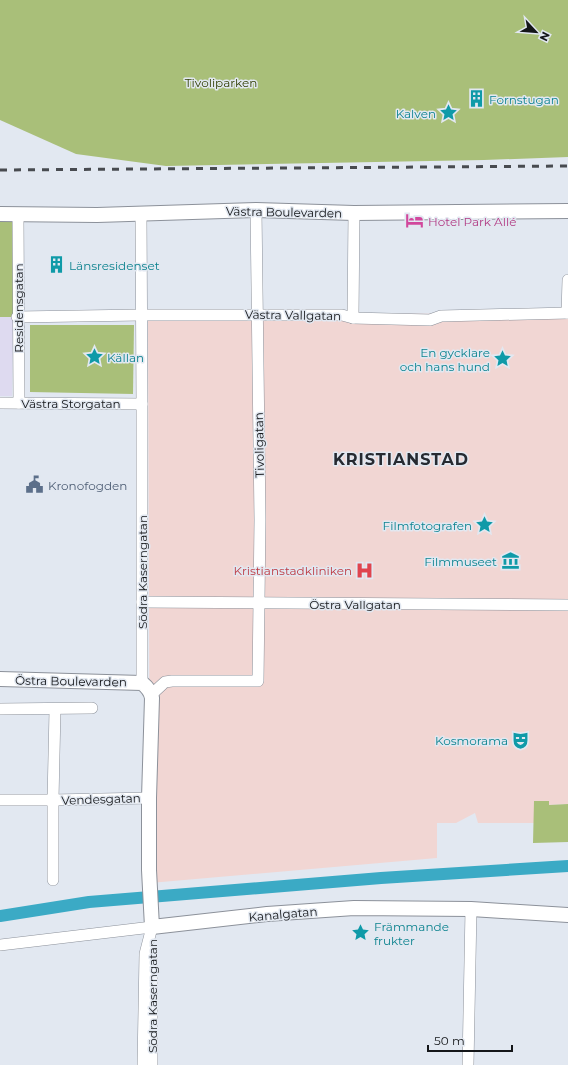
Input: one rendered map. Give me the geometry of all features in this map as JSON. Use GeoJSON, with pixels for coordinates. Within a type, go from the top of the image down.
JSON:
{"type":"FeatureCollection","features":[{"type":"Feature","properties":{"kind":"street","name":"Västra Boulevarden"},"geometry":{"type":"LineString","coordinates":[[0,214],[97,215],[256,210],[354,213],[568,211]]}},
{"type":"Feature","properties":{"kind":"street","name":"Tivoligatan"},"geometry":{"type":"LineString","coordinates":[[152,694],[166,682],[172,681],[258,681],[260,520],[256,210]]}},
{"type":"Feature","properties":{"kind":"street","name":"Södra Kaserngatan"},"geometry":{"type":"LineString","coordinates":[[141,213],[142,683]]}},
{"type":"Feature","properties":{"kind":"street"},"geometry":{"type":"LineString","coordinates":[[353,318],[354,213]]}},
{"type":"Feature","properties":{"kind":"street","name":"Residensgatan"},"geometry":{"type":"LineString","coordinates":[[18,214],[19,403]]}},
{"type":"Feature","properties":{"kind":"street"},"geometry":{"type":"LineString","coordinates":[[568,280],[568,313]]}},
{"type":"Feature","properties":{"kind":"street","name":"Västra Vallgatan"},"geometry":{"type":"LineString","coordinates":[[18,318],[141,315],[346,315],[353,318],[430,320],[440,316],[568,313]]}},
{"type":"Feature","properties":{"kind":"street","name":"Västra Storgatan"},"geometry":{"type":"LineString","coordinates":[[0,403],[142,404]]}},
{"type":"Feature","properties":{"kind":"street","name":"Östra Vallgatan"},"geometry":{"type":"LineString","coordinates":[[142,602],[568,605]]}},
{"type":"Feature","properties":{"kind":"street","name":"Östra Boulevarden"},"geometry":{"type":"LineString","coordinates":[[0,679],[142,683]]}},
{"type":"Feature","properties":{"kind":"street"},"geometry":{"type":"LineString","coordinates":[[142,683],[152,694]]}},
{"type":"Feature","properties":{"kind":"street","name":"Södra Kaserngatan"},"geometry":{"type":"LineString","coordinates":[[152,694],[149,798],[152,927],[152,1065]]}},
{"type":"Feature","properties":{"kind":"street"},"geometry":{"type":"LineString","coordinates":[[0,709],[55,710],[92,708]]}},
{"type":"Feature","properties":{"kind":"street","name":"Vendesgatan"},"geometry":{"type":"LineString","coordinates":[[53,880],[55,710]]}},
{"type":"Feature","properties":{"kind":"street","name":"Vendesgatan"},"geometry":{"type":"LineString","coordinates":[[0,800],[149,798]]}},
{"type":"Feature","properties":{"kind":"street","name":"Kanalgatan"},"geometry":{"type":"LineString","coordinates":[[0,945],[267,914],[354,908],[471,909],[568,915]]}},
{"type":"Feature","properties":{"kind":"street"},"geometry":{"type":"LineString","coordinates":[[468,1065],[471,909]]}},
{"type":"Feature","properties":{"kind":"street","name":"Södra Kaserngatan"},"geometry":{"type":"LineString","coordinates":[[144,1065],[145,954],[152,927]]}},
{"type":"Feature","properties":{"kind":"shaded area"},"geometry":{"type":"Polygon","coordinates":[[[568,313],[568,804],[548,805],[549,801],[534,801],[534,823],[478,823],[475,813],[456,823],[437,823],[437,858],[150,883],[148,315],[568,313]]]}},
{"type":"Feature","properties":{"kind":"shaded area"},"geometry":{"type":"Polygon","coordinates":[[[0,317],[13,317],[12,396],[0,396],[0,317]]]}},
{"type":"Feature","properties":{"kind":"green space","name":"Tivoliparken"},"geometry":{"type":"Polygon","coordinates":[[[0,0],[568,0],[568,157],[166,166],[76,154],[0,120],[0,0]]]}},
{"type":"Feature","properties":{"kind":"green space"},"geometry":{"type":"Polygon","coordinates":[[[0,214],[18,214],[17,317],[0,317],[0,214]]]}},
{"type":"Feature","properties":{"kind":"green space"},"geometry":{"type":"Polygon","coordinates":[[[30,325],[134,325],[133,394],[30,392],[30,325]]]}},
{"type":"Feature","properties":{"kind":"green space"},"geometry":{"type":"Polygon","coordinates":[[[534,801],[549,801],[549,805],[568,804],[568,842],[533,843],[534,801]]]}},
{"type":"Feature","properties":{"kind":"waterway"},"geometry":{"type":"LineString","coordinates":[[0,916],[89,902],[381,878],[568,866]]}},
{"type":"Feature","properties":{"kind":"railway"},"geometry":{"type":"LineString","coordinates":[[0,170],[568,166]]}},
{"type":"Feature","properties":{"kind":"place","name":"Fornstugan"},"geometry":{"type":"Point","coordinates":[476,99]}},
{"type":"Feature","properties":{"kind":"place","name":"Kalven"},"geometry":{"type":"Point","coordinates":[449,113]}},
{"type":"Feature","properties":{"kind":"place","name":"Hotel Park Allé"},"geometry":{"type":"Point","coordinates":[415,221]}},
{"type":"Feature","properties":{"kind":"place","name":"Länsresidenset"},"geometry":{"type":"Point","coordinates":[56,265]}},
{"type":"Feature","properties":{"kind":"place","name":"Källan"},"geometry":{"type":"Point","coordinates":[94,357]}},
{"type":"Feature","properties":{"kind":"place","name":"En gycklare och hans hund"},"geometry":{"type":"Point","coordinates":[503,359]}},
{"type":"Feature","properties":{"kind":"place","name":"Kronofogden"},"geometry":{"type":"Point","coordinates":[35,485]}},
{"type":"Feature","properties":{"kind":"place","name":"Filmfotografen"},"geometry":{"type":"Point","coordinates":[485,525]}},
{"type":"Feature","properties":{"kind":"place","name":"Filmmuseet"},"geometry":{"type":"Point","coordinates":[510,561]}},
{"type":"Feature","properties":{"kind":"place","name":"Kristianstadkliniken"},"geometry":{"type":"Point","coordinates":[365,570]}},
{"type":"Feature","properties":{"kind":"place","name":"Kosmorama"},"geometry":{"type":"Point","coordinates":[521,740]}},
{"type":"Feature","properties":{"kind":"place","name":"Främmande frukter"},"geometry":{"type":"Point","coordinates":[361,933]}},
{"type":"Feature","properties":{"kind":"district","name":"KRISTIANSTAD"},"geometry":{"type":"Point","coordinates":[401,459]}}]}
